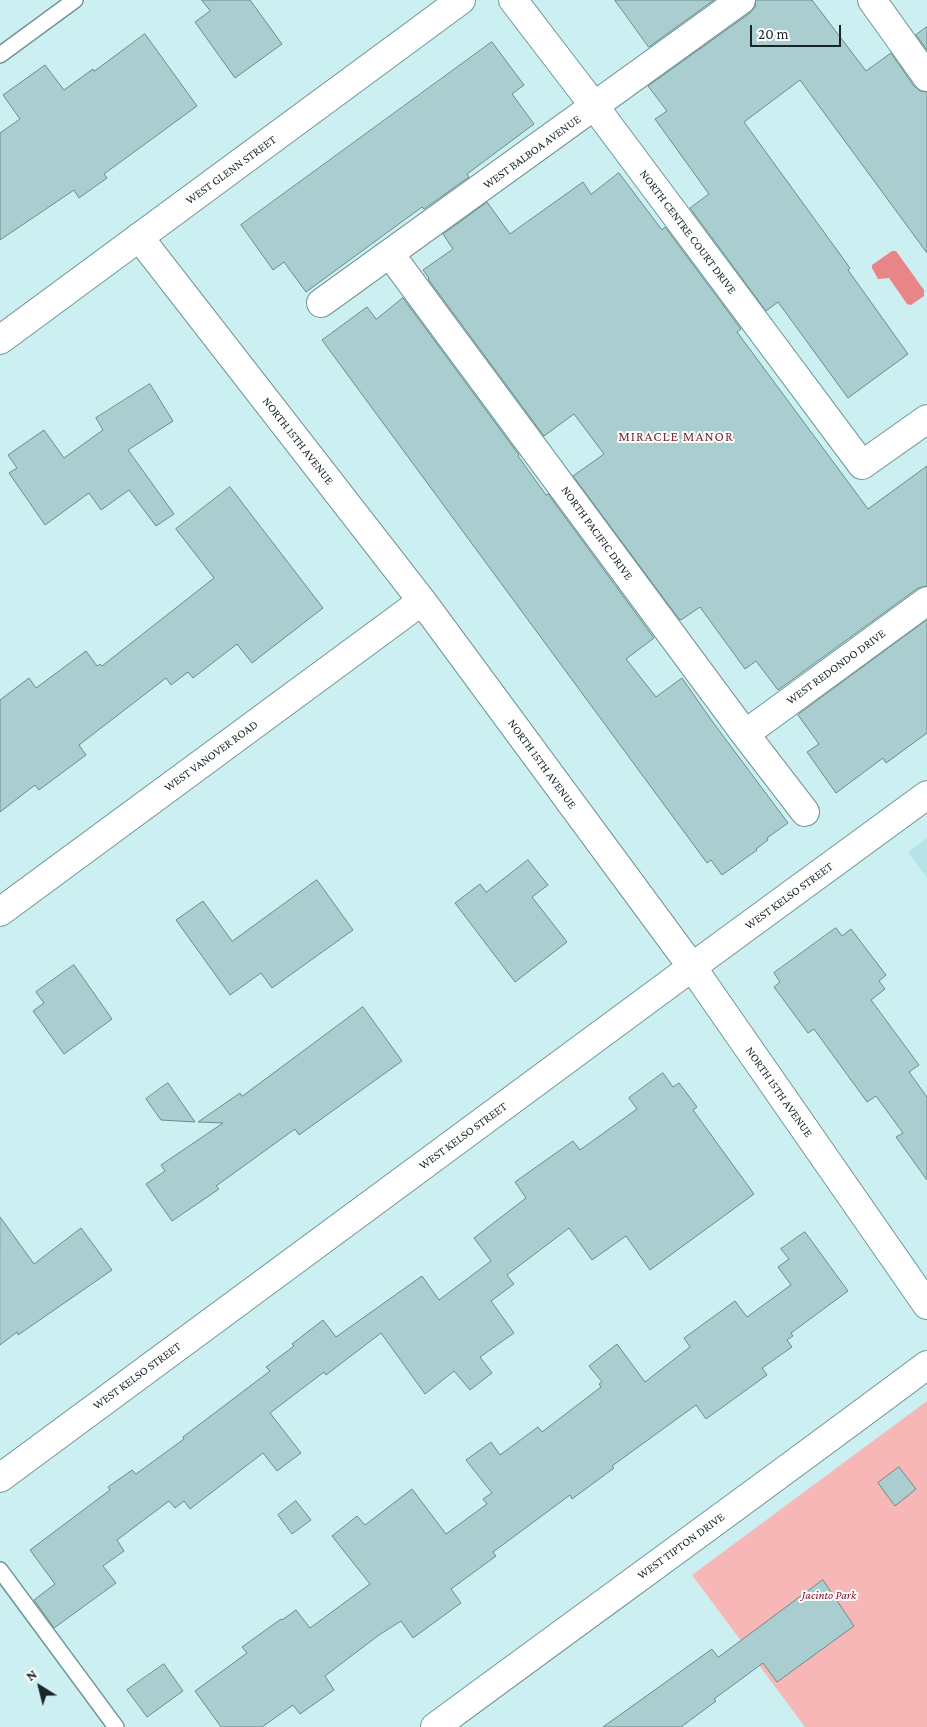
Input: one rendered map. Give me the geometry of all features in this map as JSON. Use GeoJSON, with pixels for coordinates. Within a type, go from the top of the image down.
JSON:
{"type":"FeatureCollection","features":[{"type":"Feature","properties":{"kind":"street","name":"WEST GLENN STREET"},"geometry":{"type":"LineString","coordinates":[[0,340],[461,0]]}},
{"type":"Feature","properties":{"kind":"street","name":"NORTH CENTRE COURT DRIVE"},"geometry":{"type":"LineString","coordinates":[[512,0],[595,107],[862,465],[927,419]]}},
{"type":"Feature","properties":{"kind":"street","name":"WEST BALBOA AVENUE"},"geometry":{"type":"LineString","coordinates":[[321,303],[741,0]]}},
{"type":"Feature","properties":{"kind":"street"},"geometry":{"type":"LineString","coordinates":[[872,0],[927,77]]}},
{"type":"Feature","properties":{"kind":"street","name":"NORTH 15TH AVENUE"},"geometry":{"type":"LineString","coordinates":[[139,236],[422,601],[692,967],[927,1305]]}},
{"type":"Feature","properties":{"kind":"street","name":"NORTH PACIFIC DRIVE"},"geometry":{"type":"LineString","coordinates":[[390,254],[745,734],[805,812]]}},
{"type":"Feature","properties":{"kind":"street","name":"WEST VANOVER ROAD"},"geometry":{"type":"LineString","coordinates":[[0,912],[422,601]]}},
{"type":"Feature","properties":{"kind":"street","name":"WEST REDONDO DRIVE"},"geometry":{"type":"LineString","coordinates":[[745,734],[927,601]]}},
{"type":"Feature","properties":{"kind":"street","name":"WEST KELSO STREET"},"geometry":{"type":"LineString","coordinates":[[0,1478],[927,795]]}},
{"type":"Feature","properties":{"kind":"street","name":"WEST TIPTON DRIVE"},"geometry":{"type":"LineString","coordinates":[[435,1727],[683,1544],[770,1483],[927,1365]]}},
{"type":"Feature","properties":{"kind":"lane"},"geometry":{"type":"LineString","coordinates":[[0,55],[76,0]]}},
{"type":"Feature","properties":{"kind":"lane"},"geometry":{"type":"LineString","coordinates":[[0,1570],[116,1727]]}},
{"type":"Feature","properties":{"kind":"shaded area"},"geometry":{"type":"Polygon","coordinates":[[[892,251],[896,251],[924,290],[924,296],[911,305],[907,304],[889,278],[878,279],[872,268],[872,265],[892,251]]]}},
{"type":"Feature","properties":{"kind":"shaded area"},"geometry":{"type":"Polygon","coordinates":[[[927,838],[927,878],[908,852],[927,838]]]}},
{"type":"Feature","properties":{"kind":"green space","name":"Jacinto Park"},"geometry":{"type":"Polygon","coordinates":[[[927,1401],[927,1727],[805,1727],[692,1575],[927,1401]]]}},
{"type":"Feature","properties":{"kind":"building"},"geometry":{"type":"Polygon","coordinates":[[[202,0],[250,0],[282,44],[235,78],[195,22],[210,11],[202,0]]]}},
{"type":"Feature","properties":{"kind":"building"},"geometry":{"type":"Polygon","coordinates":[[[615,0],[714,0],[649,47],[615,0]]]}},
{"type":"Feature","properties":{"kind":"building"},"geometry":{"type":"Polygon","coordinates":[[[756,0],[812,0],[866,71],[891,53],[914,86],[920,91],[927,92],[927,253],[800,80],[744,122],[850,268],[848,270],[908,354],[848,398],[778,302],[766,311],[690,208],[709,194],[655,119],[667,111],[648,86],[750,13],[755,7],[756,0]]]}},
{"type":"Feature","properties":{"kind":"building"},"geometry":{"type":"Polygon","coordinates":[[[927,27],[927,50],[916,35],[927,27]]]}},
{"type":"Feature","properties":{"kind":"building"},"geometry":{"type":"Polygon","coordinates":[[[145,34],[197,106],[104,174],[107,178],[79,198],[74,190],[0,240],[0,133],[20,119],[3,95],[45,65],[64,90],[145,34]]]}},
{"type":"Feature","properties":{"kind":"building"},"geometry":{"type":"Polygon","coordinates":[[[492,42],[524,85],[512,94],[534,124],[467,174],[469,177],[424,209],[422,207],[306,292],[284,262],[273,270],[241,225],[492,42]]]}},
{"type":"Feature","properties":{"kind":"building"},"geometry":{"type":"Polygon","coordinates":[[[619,173],[662,230],[665,227],[741,329],[737,332],[868,509],[927,466],[927,586],[918,588],[778,690],[756,661],[745,669],[700,607],[681,620],[679,619],[573,476],[604,454],[574,414],[544,436],[423,270],[453,249],[443,234],[487,202],[510,234],[583,182],[591,194],[619,173]]]}},
{"type":"Feature","properties":{"kind":"building"},"geometry":{"type":"Polygon","coordinates":[[[403,298],[519,455],[546,495],[548,494],[654,638],[626,659],[656,697],[682,678],[788,823],[767,838],[768,840],[757,850],[722,875],[711,860],[707,863],[322,340],[367,307],[376,319],[403,298]]]}},
{"type":"Feature","properties":{"kind":"building"},"geometry":{"type":"Polygon","coordinates":[[[150,384],[173,421],[128,450],[174,514],[156,526],[129,490],[101,510],[89,493],[45,525],[9,473],[17,468],[8,455],[44,430],[64,458],[103,430],[96,418],[150,384]]]}},
{"type":"Feature","properties":{"kind":"building"},"geometry":{"type":"Polygon","coordinates":[[[230,487],[323,608],[252,663],[237,644],[193,678],[188,672],[171,685],[166,678],[79,745],[86,755],[39,790],[35,785],[0,812],[0,700],[29,678],[36,688],[86,651],[97,666],[100,664],[102,666],[214,578],[176,529],[230,487]]]}},
{"type":"Feature","properties":{"kind":"building"},"geometry":{"type":"Polygon","coordinates":[[[927,620],[927,733],[886,763],[883,758],[836,793],[807,752],[819,744],[798,715],[927,620]]]}},
{"type":"Feature","properties":{"kind":"building"},"geometry":{"type":"Polygon","coordinates":[[[528,860],[548,885],[532,897],[567,942],[515,982],[455,903],[480,884],[486,892],[528,860]]]}},
{"type":"Feature","properties":{"kind":"building"},"geometry":{"type":"Polygon","coordinates":[[[317,880],[353,930],[272,988],[261,973],[230,995],[176,920],[203,901],[232,941],[317,880]]]}},
{"type":"Feature","properties":{"kind":"building"},"geometry":{"type":"Polygon","coordinates":[[[836,928],[842,936],[851,929],[886,975],[879,981],[885,989],[871,1000],[919,1065],[909,1072],[927,1097],[927,1180],[896,1137],[903,1133],[876,1096],[867,1102],[814,1029],[808,1033],[774,987],[780,982],[774,973],[836,928]]]}},
{"type":"Feature","properties":{"kind":"building"},"geometry":{"type":"Polygon","coordinates":[[[74,965],[112,1019],[64,1054],[33,1011],[44,1003],[36,992],[74,965]]]}},
{"type":"Feature","properties":{"kind":"building"},"geometry":{"type":"Polygon","coordinates":[[[363,1007],[402,1061],[299,1135],[295,1129],[216,1186],[219,1189],[172,1221],[146,1184],[165,1171],[161,1165],[223,1123],[198,1122],[240,1093],[242,1096],[363,1007]]]}},
{"type":"Feature","properties":{"kind":"building"},"geometry":{"type":"Polygon","coordinates":[[[663,1073],[673,1087],[679,1083],[697,1107],[693,1110],[754,1194],[650,1270],[626,1236],[592,1260],[569,1228],[507,1275],[514,1284],[491,1301],[514,1333],[480,1357],[492,1373],[470,1390],[454,1371],[425,1394],[381,1333],[326,1375],[324,1372],[270,1413],[301,1453],[277,1471],[263,1453],[190,1509],[184,1501],[175,1508],[169,1501],[117,1540],[124,1551],[103,1566],[116,1583],[54,1628],[34,1600],[55,1584],[30,1550],[110,1490],[108,1487],[132,1470],[136,1474],[184,1439],[183,1437],[270,1371],[266,1367],[294,1346],[292,1344],[323,1320],[336,1337],[422,1276],[439,1300],[491,1261],[474,1238],[526,1198],[515,1182],[573,1141],[580,1150],[637,1109],[629,1098],[663,1073]]]}},
{"type":"Feature","properties":{"kind":"building"},"geometry":{"type":"Polygon","coordinates":[[[168,1083],[195,1122],[161,1120],[146,1099],[168,1083]]]}},
{"type":"Feature","properties":{"kind":"building"},"geometry":{"type":"Polygon","coordinates":[[[0,1217],[34,1264],[81,1228],[112,1270],[18,1335],[17,1332],[0,1345],[0,1217]]]}},
{"type":"Feature","properties":{"kind":"building"},"geometry":{"type":"Polygon","coordinates":[[[805,1232],[848,1291],[791,1333],[793,1336],[787,1340],[792,1347],[762,1368],[767,1375],[706,1419],[696,1405],[612,1466],[614,1468],[572,1499],[570,1495],[493,1552],[496,1556],[451,1589],[461,1603],[413,1638],[401,1621],[379,1635],[325,1676],[334,1690],[300,1714],[293,1705],[262,1727],[221,1727],[195,1691],[247,1653],[242,1647],[281,1619],[296,1610],[310,1628],[370,1584],[332,1536],[357,1516],[365,1525],[412,1489],[446,1534],[487,1504],[483,1499],[492,1493],[466,1460],[491,1442],[500,1455],[538,1427],[542,1432],[601,1387],[599,1384],[602,1382],[589,1366],[617,1344],[645,1382],[690,1347],[684,1338],[735,1301],[747,1317],[791,1285],[778,1267],[789,1259],[781,1249],[805,1232]]]}},
{"type":"Feature","properties":{"kind":"building"},"geometry":{"type":"Polygon","coordinates":[[[899,1467],[916,1489],[895,1506],[878,1483],[899,1467]]]}},
{"type":"Feature","properties":{"kind":"building"},"geometry":{"type":"Polygon","coordinates":[[[296,1501],[311,1520],[292,1534],[278,1515],[296,1501]]]}},
{"type":"Feature","properties":{"kind":"building"},"geometry":{"type":"Polygon","coordinates":[[[823,1580],[854,1626],[777,1682],[763,1663],[714,1699],[716,1701],[681,1727],[603,1727],[712,1649],[718,1657],[823,1580]]]}},
{"type":"Feature","properties":{"kind":"building"},"geometry":{"type":"Polygon","coordinates":[[[164,1664],[183,1691],[147,1717],[127,1690],[164,1664]]]}},
{"type":"Feature","properties":{"kind":"district","name":"MIRACLE MANOR"},"geometry":{"type":"Point","coordinates":[676,437]}}]}
